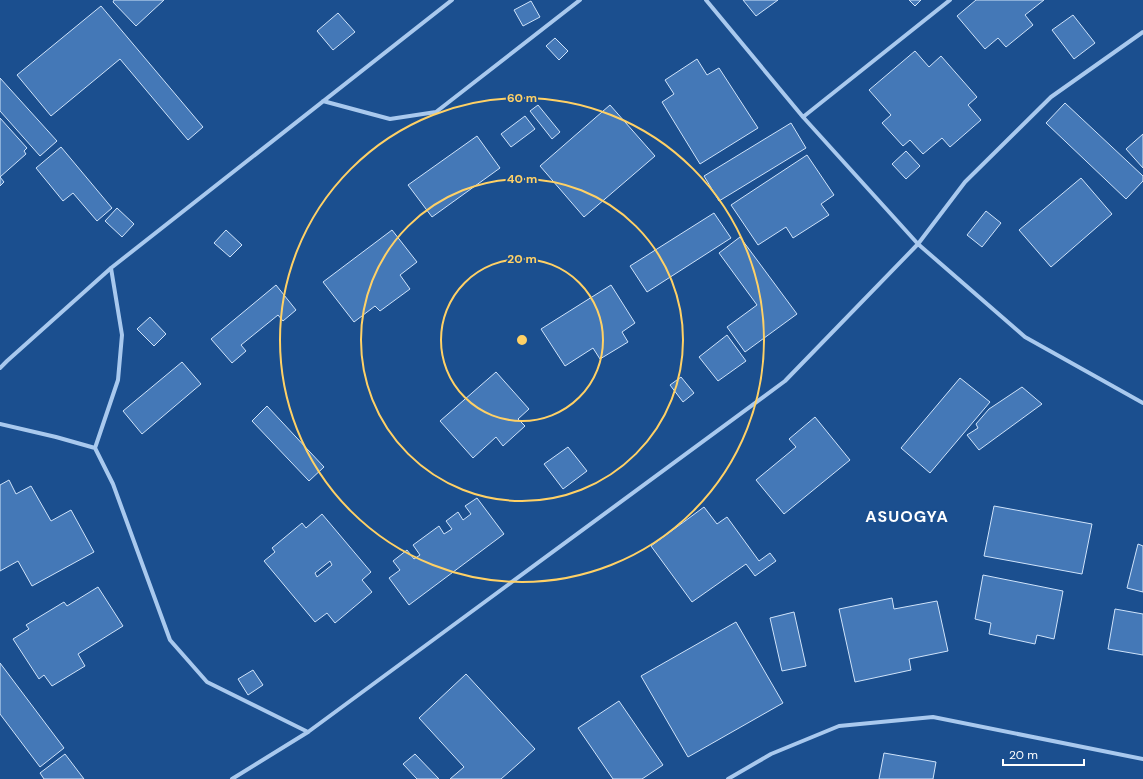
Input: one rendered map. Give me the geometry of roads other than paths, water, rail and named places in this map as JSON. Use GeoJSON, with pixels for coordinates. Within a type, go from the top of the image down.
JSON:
{"type":"FeatureCollection","features":[{"type":"Feature","properties":{"kind":"street"},"geometry":{"type":"LineString","coordinates":[[0,368],[111,268],[452,0]]}},
{"type":"Feature","properties":{"kind":"street"},"geometry":{"type":"LineString","coordinates":[[323,101],[390,119],[436,112],[580,0]]}},
{"type":"Feature","properties":{"kind":"street"},"geometry":{"type":"LineString","coordinates":[[706,0],[803,117],[918,244],[1025,337],[1143,403]]}},
{"type":"Feature","properties":{"kind":"street"},"geometry":{"type":"LineString","coordinates":[[803,117],[950,0]]}},
{"type":"Feature","properties":{"kind":"street"},"geometry":{"type":"LineString","coordinates":[[232,779],[308,732],[784,381],[918,244],[965,182],[1051,97],[1143,32]]}},
{"type":"Feature","properties":{"kind":"street"},"geometry":{"type":"LineString","coordinates":[[111,268],[122,335],[118,380],[95,448],[113,484],[170,640],[207,682],[308,732]]}},
{"type":"Feature","properties":{"kind":"street"},"geometry":{"type":"LineString","coordinates":[[0,424],[95,448]]}},
{"type":"Feature","properties":{"kind":"street"},"geometry":{"type":"LineString","coordinates":[[728,779],[771,754],[839,726],[934,717],[1143,759]]}},
{"type":"Feature","properties":{"kind":"district","name":"ASUOGYA"},"geometry":{"type":"Point","coordinates":[907,516]}}]}
